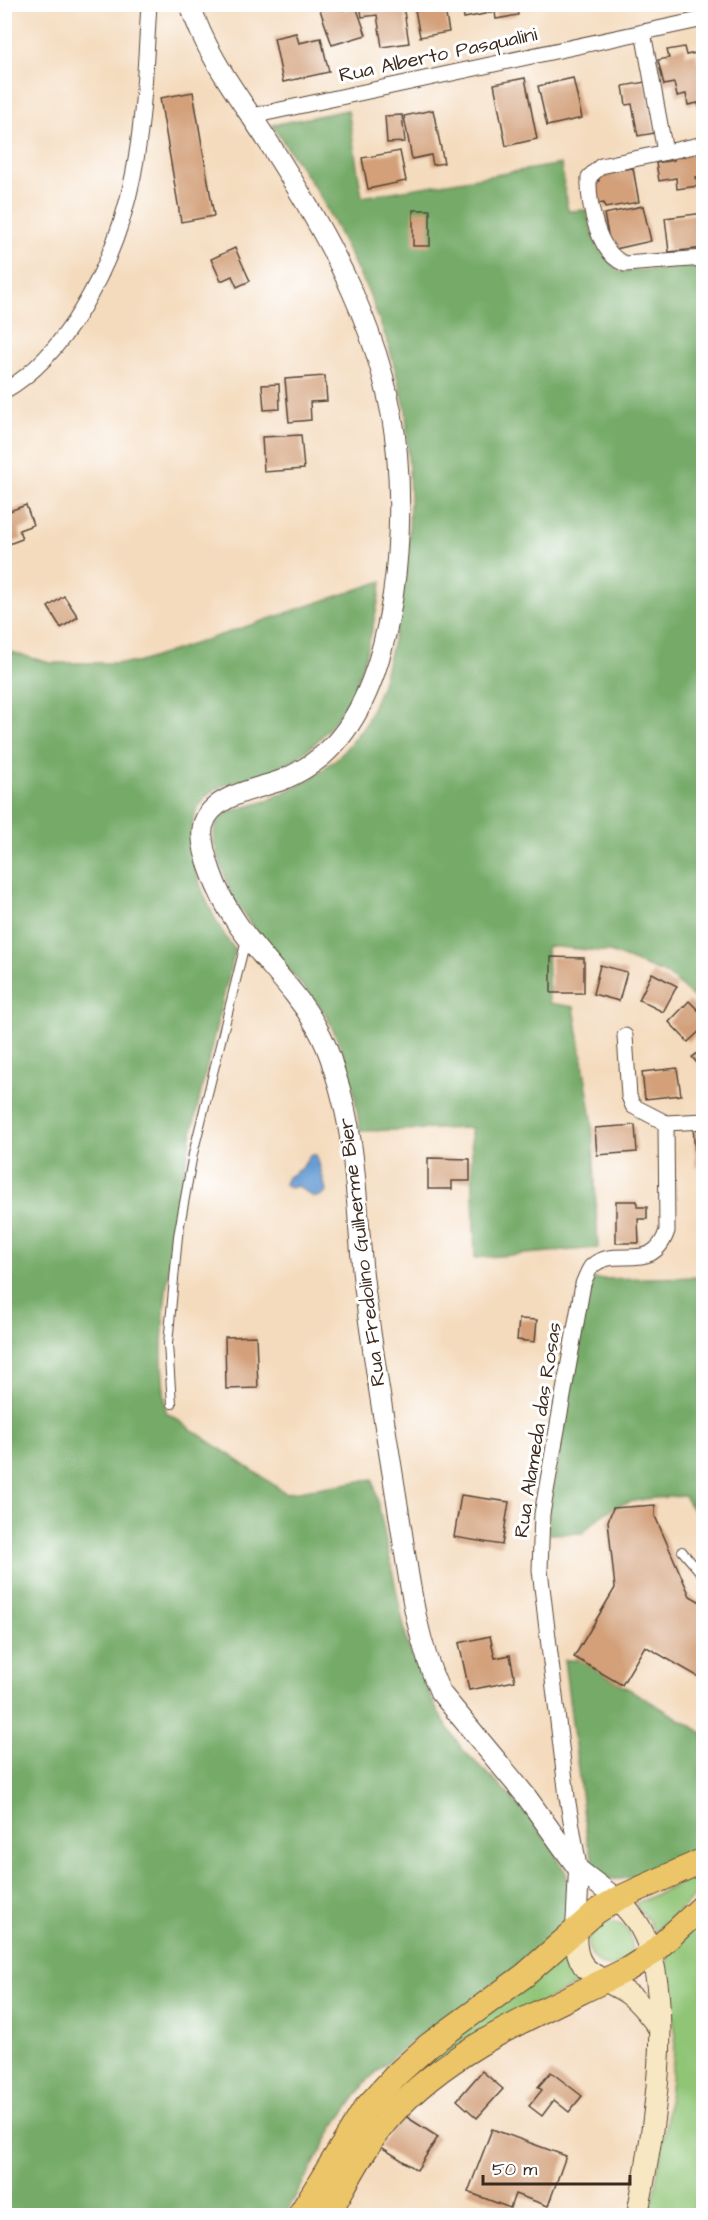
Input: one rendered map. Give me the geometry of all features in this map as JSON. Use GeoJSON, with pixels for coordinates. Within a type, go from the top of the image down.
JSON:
{"type":"FeatureCollection","features":[{"type":"Feature","properties":{"kind":"main road"},"geometry":{"type":"LineString","coordinates":[[299,2216],[365,2109],[397,2074],[429,2045],[525,1975],[596,1912],[617,1899],[704,1860]]}},
{"type":"Feature","properties":{"kind":"main road","name":"Rua Fredolino Guilherme Bier"},"geometry":{"type":"LineString","coordinates":[[617,1899],[641,1929],[650,1955],[659,2028],[658,2082],[637,2216]]}},
{"type":"Feature","properties":{"kind":"main road"},"geometry":{"type":"LineString","coordinates":[[327,2216],[369,2144],[390,2115],[426,2081],[466,2051],[604,1982],[650,1955],[704,1905]]}},
{"type":"Feature","properties":{"kind":"main road"},"geometry":{"type":"LineString","coordinates":[[576,1930],[577,1955],[587,1972],[628,1994],[643,2007],[659,2028]]}},
{"type":"Feature","properties":{"kind":"street"},"geometry":{"type":"LineString","coordinates":[[4,391],[34,370],[74,322],[103,274],[120,232],[139,155],[149,4]]}},
{"type":"Feature","properties":{"kind":"street","name":"Rua Fredolino Guilherme Bier"},"geometry":{"type":"LineString","coordinates":[[190,4],[213,58],[308,204],[368,328],[384,376],[394,423],[400,512],[398,553],[381,650],[373,678],[354,720],[339,740],[303,770],[219,804],[208,814],[202,828],[207,861],[216,889],[227,911],[246,939],[317,1027],[337,1077],[351,1129],[373,1352],[411,1585],[431,1671],[440,1692],[526,1796],[579,1870],[617,1899]]}},
{"type":"Feature","properties":{"kind":"street","name":"Rua Alberto Pasqualini"},"geometry":{"type":"LineString","coordinates":[[252,116],[704,19]]}},
{"type":"Feature","properties":{"kind":"street"},"geometry":{"type":"LineString","coordinates":[[644,32],[665,152]]}},
{"type":"Feature","properties":{"kind":"street"},"geometry":{"type":"LineString","coordinates":[[704,144],[601,166],[589,177],[588,194],[603,241],[608,250],[625,264],[704,258]]}},
{"type":"Feature","properties":{"kind":"street"},"geometry":{"type":"LineString","coordinates":[[625,1035],[630,1096],[633,1106],[666,1124],[704,1121]]}},
{"type":"Feature","properties":{"kind":"street","name":"Rua Alameda das Rosas"},"geometry":{"type":"LineString","coordinates":[[579,1870],[567,1797],[540,1570],[542,1514],[583,1284],[591,1267],[607,1259],[646,1256],[662,1246],[667,1231],[666,1124]]}},
{"type":"Feature","properties":{"kind":"street"},"geometry":{"type":"LineString","coordinates":[[576,1930],[579,1870]]}},
{"type":"Feature","properties":{"kind":"lane"},"geometry":{"type":"LineString","coordinates":[[172,1404],[168,1344],[178,1236],[192,1154],[246,939]]}},
{"type":"Feature","properties":{"kind":"lane"},"geometry":{"type":"LineString","coordinates":[[682,1551],[704,1577]]}},
{"type":"Feature","properties":{"kind":"green space"},"geometry":{"type":"Polygon","coordinates":[[[348,110],[362,197],[561,164],[568,211],[586,210],[596,245],[619,272],[704,265],[703,1006],[668,975],[610,952],[547,946],[549,1003],[574,1007],[592,1119],[598,1248],[475,1258],[471,1128],[360,1131],[353,1085],[343,1052],[326,1014],[255,930],[232,897],[213,841],[215,826],[225,813],[267,801],[309,780],[340,756],[365,725],[381,687],[398,621],[408,559],[410,495],[406,410],[389,346],[369,293],[319,194],[272,125],[348,110]]]}},
{"type":"Feature","properties":{"kind":"green space"},"geometry":{"type":"Polygon","coordinates":[[[382,581],[374,624],[362,666],[355,686],[334,722],[312,746],[289,763],[262,775],[222,786],[204,799],[194,818],[191,840],[194,864],[212,913],[235,950],[189,1146],[172,1244],[162,1344],[166,1412],[286,1493],[373,1479],[408,1646],[422,1679],[439,1714],[462,1749],[515,1801],[549,1843],[566,1873],[571,1896],[568,1920],[558,1936],[464,2007],[407,2044],[368,2080],[336,2124],[285,2215],[5,2215],[4,650],[50,663],[137,663],[382,581]]]}},
{"type":"Feature","properties":{"kind":"green space"},"geometry":{"type":"Polygon","coordinates":[[[703,1277],[703,1525],[684,1496],[629,1502],[606,1512],[583,1533],[549,1534],[549,1511],[588,1285],[594,1279],[703,1277]]]}},
{"type":"Feature","properties":{"kind":"green space"},"geometry":{"type":"Polygon","coordinates":[[[564,1660],[580,1660],[703,1733],[703,1847],[640,1875],[615,1879],[606,1877],[599,1870],[587,1840],[564,1660]]]}},
{"type":"Feature","properties":{"kind":"green space"},"geometry":{"type":"Polygon","coordinates":[[[703,1873],[703,1889],[654,1932],[649,1921],[635,1904],[703,1873]]]}},
{"type":"Feature","properties":{"kind":"green space"},"geometry":{"type":"Polygon","coordinates":[[[610,1922],[625,1929],[632,1944],[625,1959],[610,1966],[595,1959],[588,1944],[595,1929],[610,1922]]]}},
{"type":"Feature","properties":{"kind":"green space"},"geometry":{"type":"Polygon","coordinates":[[[703,1922],[703,2186],[689,2215],[650,2216],[666,2125],[676,2034],[663,1972],[671,1950],[703,1922]]]}},
{"type":"Feature","properties":{"kind":"green space"},"geometry":{"type":"Polygon","coordinates":[[[565,1956],[567,1966],[582,1982],[460,2043],[316,2215],[312,2216],[372,2122],[412,2074],[454,2039],[523,1990],[565,1956]]]}},
{"type":"Feature","properties":{"kind":"water"},"geometry":{"type":"Polygon","coordinates":[[[310,1155],[316,1155],[326,1190],[318,1197],[311,1196],[298,1186],[289,1188],[285,1184],[287,1178],[303,1167],[310,1155]]]}},
{"type":"Feature","properties":{"kind":"building"},"geometry":{"type":"Polygon","coordinates":[[[318,4],[341,4],[343,10],[356,6],[366,35],[332,45],[318,4]]]}},
{"type":"Feature","properties":{"kind":"building"},"geometry":{"type":"Polygon","coordinates":[[[414,4],[444,4],[449,32],[420,37],[414,4]]]}},
{"type":"Feature","properties":{"kind":"building"},"geometry":{"type":"Polygon","coordinates":[[[462,4],[516,4],[518,15],[496,19],[495,12],[464,18],[462,4]]]}},
{"type":"Feature","properties":{"kind":"building"},"geometry":{"type":"Polygon","coordinates":[[[360,5],[403,5],[409,43],[382,47],[377,15],[362,17],[360,5]]]}},
{"type":"Feature","properties":{"kind":"building"},"geometry":{"type":"Polygon","coordinates":[[[4,15],[9,15],[9,61],[4,61],[4,15]]]}},
{"type":"Feature","properties":{"kind":"building"},"geometry":{"type":"Polygon","coordinates":[[[296,33],[299,43],[321,38],[329,72],[283,82],[274,38],[296,33]]]}},
{"type":"Feature","properties":{"kind":"building"},"geometry":{"type":"Polygon","coordinates":[[[684,47],[686,55],[696,53],[698,63],[704,62],[704,115],[701,115],[698,103],[688,105],[686,94],[677,96],[674,83],[664,85],[658,60],[669,58],[667,50],[684,47]]]}},
{"type":"Feature","properties":{"kind":"building"},"geometry":{"type":"Polygon","coordinates":[[[525,78],[537,139],[506,146],[494,84],[525,78]]]}},
{"type":"Feature","properties":{"kind":"building"},"geometry":{"type":"Polygon","coordinates":[[[573,78],[582,118],[547,126],[538,86],[573,78]]]}},
{"type":"Feature","properties":{"kind":"building"},"geometry":{"type":"Polygon","coordinates":[[[645,82],[655,133],[638,136],[632,104],[626,105],[623,86],[645,82]]]}},
{"type":"Feature","properties":{"kind":"building"},"geometry":{"type":"Polygon","coordinates":[[[193,92],[214,216],[181,222],[160,98],[193,92]]]}},
{"type":"Feature","properties":{"kind":"building"},"geometry":{"type":"Polygon","coordinates":[[[433,110],[444,163],[433,165],[431,155],[412,159],[404,116],[433,110]]]}},
{"type":"Feature","properties":{"kind":"building"},"geometry":{"type":"Polygon","coordinates":[[[402,115],[405,142],[387,143],[385,116],[402,115]]]}},
{"type":"Feature","properties":{"kind":"building"},"geometry":{"type":"Polygon","coordinates":[[[400,151],[406,181],[368,189],[362,158],[400,151]]]}},
{"type":"Feature","properties":{"kind":"building"},"geometry":{"type":"Polygon","coordinates":[[[699,151],[703,176],[696,177],[698,186],[677,189],[676,178],[659,181],[656,163],[674,160],[674,155],[699,151]]]}},
{"type":"Feature","properties":{"kind":"building"},"geometry":{"type":"Polygon","coordinates":[[[633,168],[639,202],[605,208],[604,203],[596,204],[593,182],[599,181],[598,173],[633,168]]]}},
{"type":"Feature","properties":{"kind":"building"},"geometry":{"type":"Polygon","coordinates":[[[643,206],[651,241],[611,250],[604,214],[643,206]]]}},
{"type":"Feature","properties":{"kind":"building"},"geometry":{"type":"Polygon","coordinates":[[[413,210],[430,210],[430,246],[413,246],[413,210]]]}},
{"type":"Feature","properties":{"kind":"building"},"geometry":{"type":"Polygon","coordinates":[[[704,213],[704,248],[669,252],[665,218],[704,213]]]}},
{"type":"Feature","properties":{"kind":"building"},"geometry":{"type":"Polygon","coordinates":[[[235,248],[250,281],[237,287],[232,276],[221,281],[211,259],[235,248]]]}},
{"type":"Feature","properties":{"kind":"building"},"geometry":{"type":"Polygon","coordinates":[[[325,376],[327,401],[310,402],[311,420],[289,422],[285,379],[325,376]]]}},
{"type":"Feature","properties":{"kind":"building"},"geometry":{"type":"Polygon","coordinates":[[[279,384],[280,409],[264,410],[262,385],[279,384]]]}},
{"type":"Feature","properties":{"kind":"building"},"geometry":{"type":"Polygon","coordinates":[[[301,435],[304,469],[264,472],[262,437],[301,435]]]}},
{"type":"Feature","properties":{"kind":"building"},"geometry":{"type":"Polygon","coordinates":[[[26,505],[33,525],[19,530],[22,539],[4,546],[4,513],[26,505]]]}},
{"type":"Feature","properties":{"kind":"building"},"geometry":{"type":"Polygon","coordinates":[[[64,596],[78,617],[61,628],[48,607],[64,596]]]}},
{"type":"Feature","properties":{"kind":"building"},"geometry":{"type":"Polygon","coordinates":[[[551,957],[584,958],[584,993],[551,993],[551,957]]]}},
{"type":"Feature","properties":{"kind":"building"},"geometry":{"type":"Polygon","coordinates":[[[600,965],[627,972],[619,1001],[593,994],[600,965]]]}},
{"type":"Feature","properties":{"kind":"building"},"geometry":{"type":"Polygon","coordinates":[[[652,973],[677,986],[663,1012],[639,1000],[652,973]]]}},
{"type":"Feature","properties":{"kind":"building"},"geometry":{"type":"Polygon","coordinates":[[[689,1001],[704,1016],[704,1027],[688,1042],[669,1022],[689,1001]]]}},
{"type":"Feature","properties":{"kind":"building"},"geometry":{"type":"Polygon","coordinates":[[[704,1048],[704,1071],[692,1057],[704,1048]]]}},
{"type":"Feature","properties":{"kind":"building"},"geometry":{"type":"Polygon","coordinates":[[[677,1068],[681,1095],[645,1099],[642,1072],[677,1068]]]}},
{"type":"Feature","properties":{"kind":"building"},"geometry":{"type":"Polygon","coordinates":[[[635,1125],[637,1152],[597,1155],[595,1128],[635,1125]]]}},
{"type":"Feature","properties":{"kind":"building"},"geometry":{"type":"Polygon","coordinates":[[[704,1125],[704,1166],[696,1167],[693,1126],[704,1125]]]}},
{"type":"Feature","properties":{"kind":"building"},"geometry":{"type":"Polygon","coordinates":[[[428,1158],[470,1159],[470,1181],[452,1181],[452,1189],[428,1189],[428,1158]]]}},
{"type":"Feature","properties":{"kind":"building"},"geometry":{"type":"Polygon","coordinates":[[[616,1201],[637,1201],[637,1207],[647,1207],[647,1219],[638,1219],[639,1243],[616,1243],[616,1201]]]}},
{"type":"Feature","properties":{"kind":"building"},"geometry":{"type":"Polygon","coordinates":[[[519,1319],[537,1320],[535,1342],[517,1340],[519,1319]]]}},
{"type":"Feature","properties":{"kind":"building"},"geometry":{"type":"Polygon","coordinates":[[[256,1336],[258,1388],[226,1389],[225,1337],[256,1336]]]}},
{"type":"Feature","properties":{"kind":"building"},"geometry":{"type":"Polygon","coordinates":[[[461,1495],[509,1502],[502,1545],[454,1537],[461,1495]]]}},
{"type":"Feature","properties":{"kind":"building"},"geometry":{"type":"Polygon","coordinates":[[[655,1505],[655,1516],[690,1596],[704,1604],[704,1680],[645,1646],[622,1685],[574,1657],[615,1588],[608,1521],[613,1508],[655,1505]]]}},
{"type":"Feature","properties":{"kind":"building"},"geometry":{"type":"Polygon","coordinates":[[[490,1636],[495,1658],[510,1655],[515,1681],[469,1690],[459,1643],[490,1636]]]}},
{"type":"Feature","properties":{"kind":"building"},"geometry":{"type":"Polygon","coordinates":[[[482,2071],[503,2089],[477,2118],[457,2100],[482,2071]]]}},
{"type":"Feature","properties":{"kind":"building"},"geometry":{"type":"Polygon","coordinates":[[[551,2072],[582,2096],[569,2112],[554,2100],[542,2116],[529,2106],[542,2090],[538,2087],[551,2072]]]}},
{"type":"Feature","properties":{"kind":"building"},"geometry":{"type":"Polygon","coordinates":[[[402,2114],[438,2137],[417,2170],[381,2147],[402,2114]]]}},
{"type":"Feature","properties":{"kind":"building"},"geometry":{"type":"Polygon","coordinates":[[[492,2129],[566,2156],[548,2206],[515,2194],[510,2208],[468,2192],[492,2129]]]}}]}
